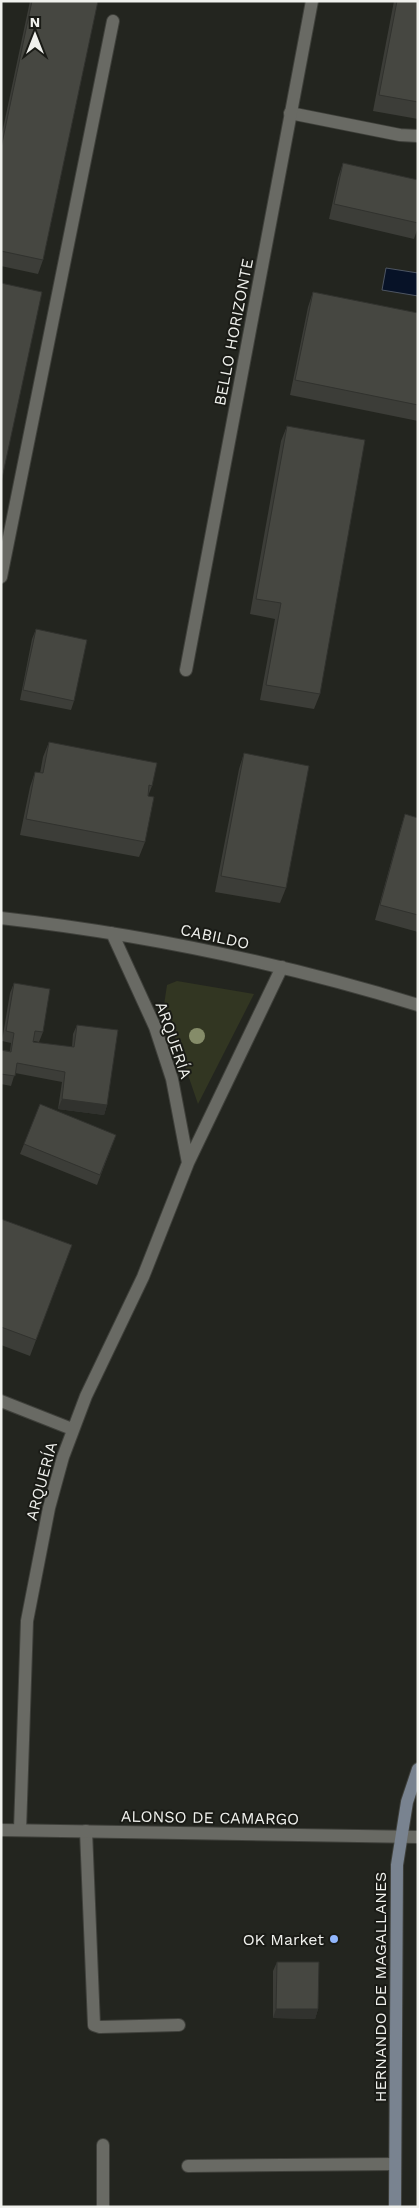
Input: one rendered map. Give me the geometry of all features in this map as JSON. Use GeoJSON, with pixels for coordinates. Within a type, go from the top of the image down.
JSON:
{"type":"FeatureCollection","features":[{"type":"Feature","properties":{"kind":"main road","name":"HERNANDO DE MAGALLANES"},"geometry":{"type":"LineString","coordinates":[[395,2207],[397,1865],[407,1802],[418,1770]]}},
{"type":"Feature","properties":{"kind":"street","name":"BELLO HORIZONTE"},"geometry":{"type":"LineString","coordinates":[[186,670],[312,1]]}},
{"type":"Feature","properties":{"kind":"street"},"geometry":{"type":"LineString","coordinates":[[1,577],[113,22]]}},
{"type":"Feature","properties":{"kind":"street"},"geometry":{"type":"LineString","coordinates":[[290,113],[400,135],[418,136]]}},
{"type":"Feature","properties":{"kind":"street","name":"CABILDO"},"geometry":{"type":"LineString","coordinates":[[1,918],[112,933],[282,967],[418,1005]]}},
{"type":"Feature","properties":{"kind":"street","name":"ARQUERÍA"},"geometry":{"type":"LineString","coordinates":[[112,933],[154,1027],[172,1079],[188,1163]]}},
{"type":"Feature","properties":{"kind":"street","name":"ARQUERÍA"},"geometry":{"type":"LineString","coordinates":[[20,1830],[27,1621],[49,1508],[72,1429],[143,1277],[188,1163],[282,967]]}},
{"type":"Feature","properties":{"kind":"street"},"geometry":{"type":"LineString","coordinates":[[1,1401],[72,1429]]}},
{"type":"Feature","properties":{"kind":"street","name":"ALONSO DE CAMARGO"},"geometry":{"type":"LineString","coordinates":[[1,1830],[418,1837]]}},
{"type":"Feature","properties":{"kind":"street"},"geometry":{"type":"LineString","coordinates":[[86,1831],[94,2024],[100,2027],[179,2025]]}},
{"type":"Feature","properties":{"kind":"street"},"geometry":{"type":"LineString","coordinates":[[103,2145],[103,2207]]}},
{"type":"Feature","properties":{"kind":"street"},"geometry":{"type":"LineString","coordinates":[[188,2166],[395,2164]]}},
{"type":"Feature","properties":{"kind":"green space"},"geometry":{"type":"Polygon","coordinates":[[[177,981],[254,994],[198,1104],[164,1005],[167,985],[177,981]]]}},
{"type":"Feature","properties":{"kind":"water"},"geometry":{"type":"Polygon","coordinates":[[[386,268],[418,273],[418,296],[382,290],[386,268]]]}},
{"type":"Feature","properties":{"kind":"building"},"geometry":{"type":"Polygon","coordinates":[[[32,1],[98,1],[43,260],[1,251],[1,148],[32,1]]]}},
{"type":"Feature","properties":{"kind":"building"},"geometry":{"type":"Polygon","coordinates":[[[397,1],[418,1],[418,102],[379,95],[397,1]]]}},
{"type":"Feature","properties":{"kind":"building"},"geometry":{"type":"Polygon","coordinates":[[[343,163],[418,180],[418,223],[334,204],[343,163]]]}},
{"type":"Feature","properties":{"kind":"building"},"geometry":{"type":"Polygon","coordinates":[[[1,283],[42,292],[1,483],[1,283]]]}},
{"type":"Feature","properties":{"kind":"building"},"geometry":{"type":"Polygon","coordinates":[[[313,292],[418,313],[418,405],[295,380],[313,292]]]}},
{"type":"Feature","properties":{"kind":"building"},"geometry":{"type":"Polygon","coordinates":[[[287,426],[365,440],[320,694],[266,685],[281,603],[256,599],[287,426]]]}},
{"type":"Feature","properties":{"kind":"building"},"geometry":{"type":"Polygon","coordinates":[[[36,629],[87,640],[74,701],[23,690],[36,629]]]}},
{"type":"Feature","properties":{"kind":"building"},"geometry":{"type":"Polygon","coordinates":[[[49,742],[157,763],[152,786],[149,785],[148,796],[154,797],[145,842],[26,819],[35,772],[43,773],[49,742]]]}},
{"type":"Feature","properties":{"kind":"building"},"geometry":{"type":"Polygon","coordinates":[[[244,753],[309,766],[286,888],[221,876],[244,753]]]}},
{"type":"Feature","properties":{"kind":"building"},"geometry":{"type":"Polygon","coordinates":[[[405,814],[418,818],[418,915],[380,905],[405,814]]]}},
{"type":"Feature","properties":{"kind":"building"},"geometry":{"type":"Polygon","coordinates":[[[14,983],[50,989],[43,1032],[35,1031],[33,1042],[74,1047],[77,1025],[118,1030],[107,1105],[62,1099],[65,1072],[17,1063],[15,1076],[1,1074],[1,1050],[11,1052],[14,1033],[6,1031],[14,983]]]}},
{"type":"Feature","properties":{"kind":"building"},"geometry":{"type":"Polygon","coordinates":[[[40,1104],[116,1135],[100,1175],[24,1144],[40,1104]]]}},
{"type":"Feature","properties":{"kind":"building"},"geometry":{"type":"Polygon","coordinates":[[[1,1219],[72,1245],[36,1340],[1,1327],[1,1219]]]}},
{"type":"Feature","properties":{"kind":"building"},"geometry":{"type":"Polygon","coordinates":[[[277,1962],[319,1962],[318,2009],[276,2009],[277,1962]]]}},
{"type":"Feature","properties":{"kind":"place","name":"OK Market"},"geometry":{"type":"Point","coordinates":[334,1939]}}]}
